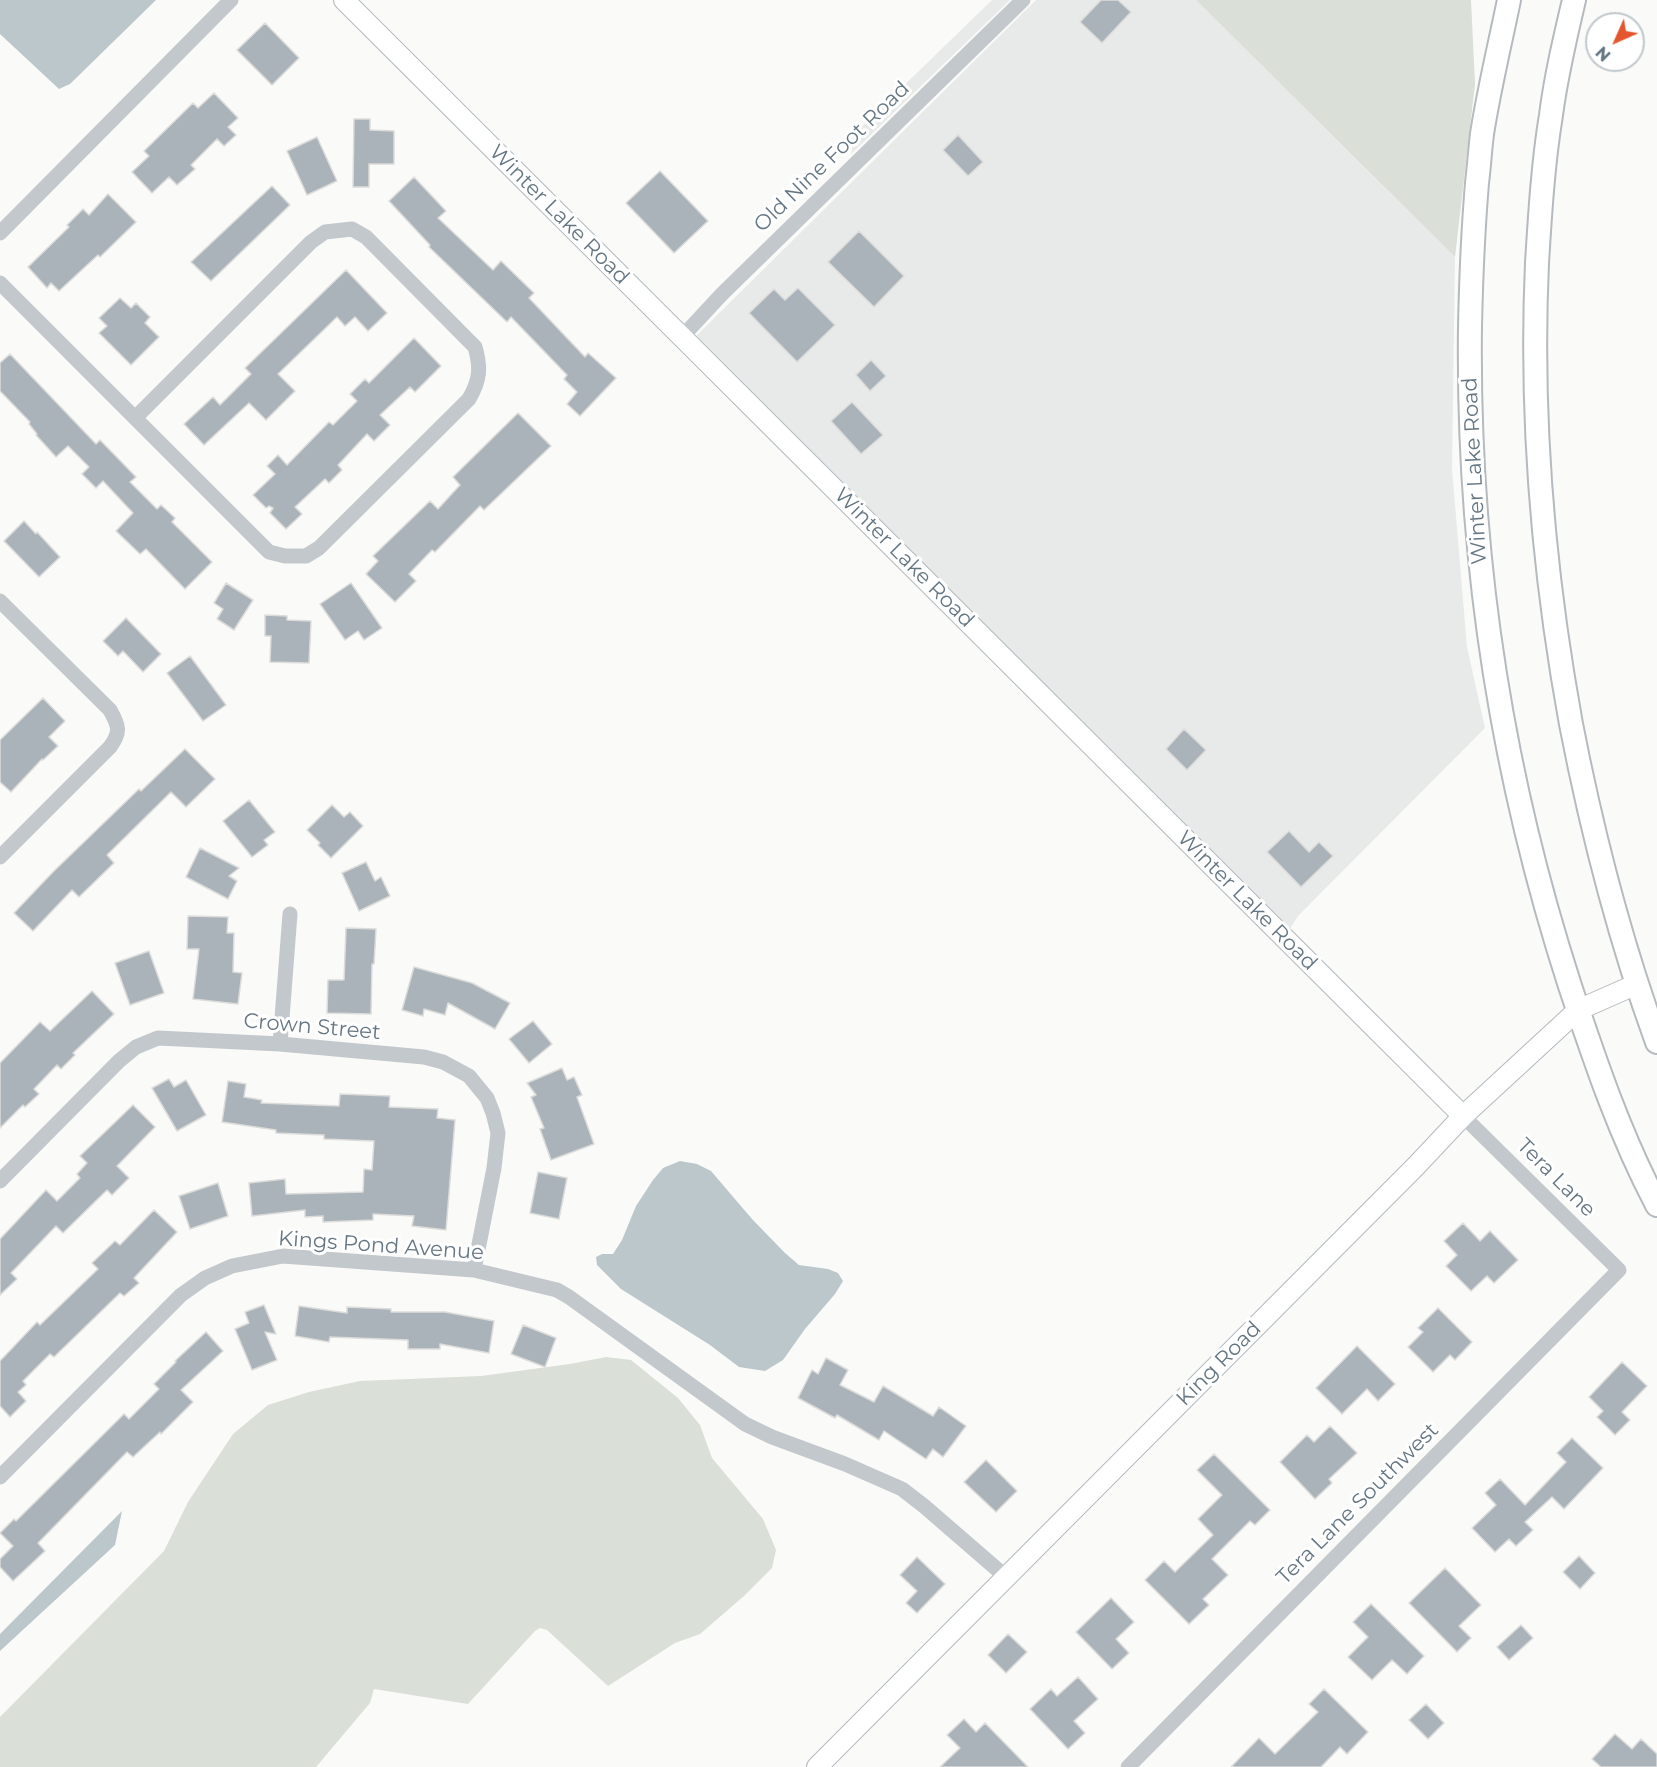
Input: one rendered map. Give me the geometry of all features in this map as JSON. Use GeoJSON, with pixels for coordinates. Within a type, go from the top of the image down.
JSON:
{"type":"FeatureCollection","features":[{"type":"Feature","properties":{"kind":"main road","name":"Winter Lake Road"},"geometry":{"type":"LineString","coordinates":[[1509,0],[1482,134],[1470,295],[1469,375],[1472,455],[1476,524],[1487,627],[1513,774],[1550,922],[1610,1102],[1657,1205]]}},
{"type":"Feature","properties":{"kind":"main road"},"geometry":{"type":"LineString","coordinates":[[1574,0],[1551,115],[1539,237],[1535,359],[1539,481],[1551,603],[1582,783],[1611,902],[1657,1042]]}},
{"type":"Feature","properties":{"kind":"street"},"geometry":{"type":"LineString","coordinates":[[0,233],[231,0]]}},
{"type":"Feature","properties":{"kind":"street","name":"Winter Lake Road"},"geometry":{"type":"LineString","coordinates":[[344,0],[1463,1116]]}},
{"type":"Feature","properties":{"kind":"street","name":"Old Nine Foot Road"},"geometry":{"type":"LineString","coordinates":[[682,337],[722,294],[1018,5]]}},
{"type":"Feature","properties":{"kind":"street"},"geometry":{"type":"LineString","coordinates":[[0,283],[135,418],[269,552],[285,556],[306,556],[319,548],[469,399],[477,385],[480,362],[475,347],[366,237],[352,229],[325,232],[311,242],[135,418]]}},
{"type":"Feature","properties":{"kind":"street"},"geometry":{"type":"LineString","coordinates":[[0,601],[110,710],[117,723],[118,732],[110,747],[0,857]]}},
{"type":"Feature","properties":{"kind":"street"},"geometry":{"type":"LineString","coordinates":[[280,1044],[290,914]]}},
{"type":"Feature","properties":{"kind":"street","name":"King Road"},"geometry":{"type":"LineString","coordinates":[[817,1767],[1416,1166],[1463,1116],[1578,1010],[1638,984]]}},
{"type":"Feature","properties":{"kind":"street","name":"Crown Street"},"geometry":{"type":"LineString","coordinates":[[0,1181],[119,1061],[135,1047],[158,1038],[280,1044],[424,1057],[443,1062],[469,1076],[487,1098],[498,1133],[494,1168],[474,1270]]}},
{"type":"Feature","properties":{"kind":"street","name":"Tera Lane"},"geometry":{"type":"LineString","coordinates":[[1463,1116],[1619,1270]]}},
{"type":"Feature","properties":{"kind":"street","name":"Kings Pond Avenue"},"geometry":{"type":"LineString","coordinates":[[0,1477],[181,1295],[205,1278],[232,1266],[283,1256],[474,1270],[556,1290],[745,1424],[902,1489],[1006,1577]]}},
{"type":"Feature","properties":{"kind":"street","name":"Tera Lane Southwest"},"geometry":{"type":"LineString","coordinates":[[1128,1767],[1619,1270]]}},
{"type":"Feature","properties":{"kind":"shaded area"},"geometry":{"type":"Polygon","coordinates":[[[0,0],[156,0],[70,84],[59,89],[0,34],[0,0]]]}},
{"type":"Feature","properties":{"kind":"shaded area"},"geometry":{"type":"Polygon","coordinates":[[[992,0],[1010,0],[851,154],[854,134],[992,0]]]}},
{"type":"Feature","properties":{"kind":"shaded area"},"geometry":{"type":"Polygon","coordinates":[[[1036,0],[1196,0],[1455,257],[1452,469],[1467,647],[1485,728],[1298,916],[1290,929],[696,336],[1036,0]]]}},
{"type":"Feature","properties":{"kind":"shaded area"},"geometry":{"type":"Polygon","coordinates":[[[1196,0],[1471,0],[1475,84],[1455,257],[1196,0]]]}},
{"type":"Feature","properties":{"kind":"shaded area"},"geometry":{"type":"Polygon","coordinates":[[[680,1161],[697,1164],[711,1171],[752,1219],[799,1265],[828,1269],[838,1273],[843,1281],[783,1360],[765,1371],[739,1367],[710,1345],[621,1289],[597,1265],[596,1257],[602,1254],[613,1254],[622,1240],[636,1206],[653,1180],[663,1168],[680,1161]]]}},
{"type":"Feature","properties":{"kind":"shaded area"},"geometry":{"type":"Polygon","coordinates":[[[606,1357],[631,1360],[678,1398],[700,1425],[712,1458],[763,1519],[776,1550],[772,1568],[700,1634],[675,1643],[608,1686],[547,1630],[540,1628],[468,1704],[374,1689],[370,1703],[316,1767],[0,1767],[0,1717],[164,1551],[188,1502],[233,1434],[268,1405],[309,1392],[360,1381],[481,1376],[606,1357]]]}},
{"type":"Feature","properties":{"kind":"shaded area"},"geometry":{"type":"Polygon","coordinates":[[[122,1511],[115,1545],[0,1651],[0,1634],[122,1511]]]}},
{"type":"Feature","properties":{"kind":"building"},"geometry":{"type":"Polygon","coordinates":[[[1101,0],[1118,0],[1131,12],[1102,43],[1080,22],[1101,0]]]}},
{"type":"Feature","properties":{"kind":"building"},"geometry":{"type":"Polygon","coordinates":[[[265,23],[299,58],[272,85],[237,50],[265,23]]]}},
{"type":"Feature","properties":{"kind":"building"},"geometry":{"type":"Polygon","coordinates":[[[214,93],[238,118],[228,127],[236,135],[224,146],[217,139],[191,165],[195,169],[177,185],[169,177],[152,193],[132,172],[149,156],[144,151],[193,103],[198,108],[214,93]]]}},
{"type":"Feature","properties":{"kind":"building"},"geometry":{"type":"Polygon","coordinates":[[[354,119],[370,119],[370,130],[394,131],[394,164],[369,164],[369,187],[353,187],[354,119]]]}},
{"type":"Feature","properties":{"kind":"building"},"geometry":{"type":"Polygon","coordinates":[[[958,135],[983,162],[968,176],[943,150],[958,135]]]}},
{"type":"Feature","properties":{"kind":"building"},"geometry":{"type":"Polygon","coordinates":[[[317,137],[337,181],[307,195],[287,151],[317,137]]]}},
{"type":"Feature","properties":{"kind":"building"},"geometry":{"type":"Polygon","coordinates":[[[660,171],[708,221],[674,253],[626,203],[660,171]]]}},
{"type":"Feature","properties":{"kind":"building"},"geometry":{"type":"Polygon","coordinates":[[[414,177],[446,211],[438,218],[493,270],[501,261],[534,293],[529,298],[585,357],[588,353],[616,378],[580,416],[567,404],[577,392],[564,379],[567,375],[511,317],[507,322],[429,247],[430,245],[389,201],[414,177]]]}},
{"type":"Feature","properties":{"kind":"building"},"geometry":{"type":"Polygon","coordinates":[[[272,186],[290,205],[211,281],[191,262],[272,186]]]}},
{"type":"Feature","properties":{"kind":"building"},"geometry":{"type":"Polygon","coordinates":[[[108,194],[136,222],[100,257],[98,255],[59,291],[51,283],[47,288],[28,267],[69,227],[67,225],[83,209],[89,215],[108,194]]]}},
{"type":"Feature","properties":{"kind":"building"},"geometry":{"type":"Polygon","coordinates":[[[859,231],[904,276],[874,307],[828,262],[859,231]]]}},
{"type":"Feature","properties":{"kind":"building"},"geometry":{"type":"Polygon","coordinates":[[[346,270],[387,313],[368,331],[355,317],[345,326],[337,317],[278,374],[295,391],[266,420],[249,403],[204,445],[184,424],[213,397],[220,405],[251,374],[245,368],[346,270]]]}},
{"type":"Feature","properties":{"kind":"building"},"geometry":{"type":"Polygon","coordinates":[[[798,288],[835,325],[797,362],[749,313],[774,289],[785,300],[798,288]]]}},
{"type":"Feature","properties":{"kind":"building"},"geometry":{"type":"Polygon","coordinates":[[[120,298],[131,308],[136,303],[150,317],[145,323],[159,337],[131,365],[99,333],[107,326],[99,318],[120,298]]]}},
{"type":"Feature","properties":{"kind":"building"},"geometry":{"type":"Polygon","coordinates":[[[414,338],[441,366],[415,392],[410,387],[380,415],[390,425],[374,441],[367,434],[338,465],[342,470],[329,483],[325,479],[295,507],[302,514],[286,529],[270,513],[273,508],[269,506],[266,508],[253,495],[275,474],[267,466],[278,455],[287,465],[329,422],[333,425],[357,401],[350,394],[365,379],[369,383],[414,338]]]}},
{"type":"Feature","properties":{"kind":"building"},"geometry":{"type":"Polygon","coordinates":[[[10,354],[96,444],[100,440],[136,477],[130,482],[157,509],[161,505],[175,518],[172,522],[212,562],[185,589],[146,549],[140,554],[116,531],[133,513],[103,481],[96,488],[82,474],[89,467],[68,446],[56,457],[36,435],[30,422],[0,391],[0,363],[10,354]]]}},
{"type":"Feature","properties":{"kind":"building"},"geometry":{"type":"Polygon","coordinates":[[[871,360],[886,376],[870,391],[856,375],[871,360]]]}},
{"type":"Feature","properties":{"kind":"building"},"geometry":{"type":"Polygon","coordinates":[[[852,402],[883,435],[861,454],[831,421],[852,402]]]}},
{"type":"Feature","properties":{"kind":"building"},"geometry":{"type":"Polygon","coordinates":[[[518,413],[551,446],[484,510],[480,506],[435,552],[432,550],[409,574],[416,581],[395,602],[366,574],[378,561],[373,556],[430,501],[438,509],[460,485],[453,477],[518,413]]]}},
{"type":"Feature","properties":{"kind":"building"},"geometry":{"type":"Polygon","coordinates":[[[24,521],[60,557],[39,577],[4,541],[24,521]]]}},
{"type":"Feature","properties":{"kind":"building"},"geometry":{"type":"Polygon","coordinates":[[[226,583],[253,600],[234,630],[217,619],[223,609],[214,603],[226,583]]]}},
{"type":"Feature","properties":{"kind":"building"},"geometry":{"type":"Polygon","coordinates":[[[351,583],[382,628],[364,640],[358,631],[345,640],[320,604],[351,583]]]}},
{"type":"Feature","properties":{"kind":"building"},"geometry":{"type":"Polygon","coordinates":[[[265,615],[287,616],[287,620],[311,621],[309,663],[270,662],[271,636],[265,636],[265,615]]]}},
{"type":"Feature","properties":{"kind":"building"},"geometry":{"type":"Polygon","coordinates":[[[126,618],[161,654],[143,672],[123,651],[118,656],[103,641],[126,618]]]}},
{"type":"Feature","properties":{"kind":"building"},"geometry":{"type":"Polygon","coordinates":[[[190,656],[226,705],[203,721],[167,673],[190,656]]]}},
{"type":"Feature","properties":{"kind":"building"},"geometry":{"type":"Polygon","coordinates":[[[43,698],[65,721],[49,737],[58,746],[42,759],[11,792],[0,782],[0,740],[43,698]]]}},
{"type":"Feature","properties":{"kind":"building"},"geometry":{"type":"Polygon","coordinates":[[[1184,729],[1206,750],[1187,770],[1166,749],[1184,729]]]}},
{"type":"Feature","properties":{"kind":"building"},"geometry":{"type":"Polygon","coordinates":[[[185,749],[215,779],[186,807],[171,792],[107,855],[114,863],[79,897],[72,890],[33,931],[14,913],[139,789],[141,791],[185,749]]]}},
{"type":"Feature","properties":{"kind":"building"},"geometry":{"type":"Polygon","coordinates":[[[249,800],[275,832],[264,840],[268,845],[252,857],[223,821],[249,800]]]}},
{"type":"Feature","properties":{"kind":"building"},"geometry":{"type":"Polygon","coordinates":[[[332,805],[344,817],[350,812],[363,826],[331,858],[307,830],[332,805]]]}},
{"type":"Feature","properties":{"kind":"building"},"geometry":{"type":"Polygon","coordinates":[[[1289,831],[1309,852],[1319,842],[1333,856],[1301,887],[1267,852],[1289,831]]]}},
{"type":"Feature","properties":{"kind":"building"},"geometry":{"type":"Polygon","coordinates":[[[200,848],[239,868],[229,876],[237,881],[228,899],[186,877],[200,848]]]}},
{"type":"Feature","properties":{"kind":"building"},"geometry":{"type":"Polygon","coordinates":[[[366,862],[375,881],[381,877],[390,896],[359,911],[342,873],[366,862]]]}},
{"type":"Feature","properties":{"kind":"building"},"geometry":{"type":"Polygon","coordinates":[[[188,916],[228,917],[227,933],[234,933],[233,972],[242,973],[238,1004],[193,999],[199,949],[187,949],[188,916]]]}},
{"type":"Feature","properties":{"kind":"building"},"geometry":{"type":"Polygon","coordinates":[[[346,928],[376,929],[374,964],[372,964],[371,1014],[327,1013],[328,980],[344,980],[346,928]]]}},
{"type":"Feature","properties":{"kind":"building"},"geometry":{"type":"Polygon","coordinates":[[[149,951],[164,993],[130,1005],[115,963],[149,951]]]}},
{"type":"Feature","properties":{"kind":"building"},"geometry":{"type":"Polygon","coordinates":[[[414,967],[472,983],[510,1003],[495,1029],[448,1003],[445,1015],[424,1009],[423,1016],[402,1010],[414,967]]]}},
{"type":"Feature","properties":{"kind":"building"},"geometry":{"type":"Polygon","coordinates":[[[92,991],[114,1014],[73,1053],[75,1055],[61,1069],[57,1065],[34,1089],[39,1094],[25,1107],[23,1105],[0,1128],[0,1063],[40,1022],[50,1031],[92,991]]]}},
{"type":"Feature","properties":{"kind":"building"},"geometry":{"type":"Polygon","coordinates":[[[533,1021],[552,1044],[529,1063],[509,1039],[533,1021]]]}},
{"type":"Feature","properties":{"kind":"building"},"geometry":{"type":"Polygon","coordinates":[[[562,1068],[567,1080],[574,1077],[582,1095],[577,1097],[594,1144],[551,1160],[540,1129],[544,1128],[531,1097],[536,1095],[527,1083],[562,1068]]]}},
{"type":"Feature","properties":{"kind":"building"},"geometry":{"type":"Polygon","coordinates":[[[169,1079],[174,1087],[186,1080],[206,1115],[177,1131],[152,1088],[169,1079]]]}},
{"type":"Feature","properties":{"kind":"building"},"geometry":{"type":"Polygon","coordinates":[[[228,1081],[246,1084],[244,1097],[262,1100],[261,1103],[339,1106],[340,1094],[390,1096],[389,1107],[438,1109],[437,1118],[455,1120],[446,1230],[412,1226],[414,1216],[373,1214],[373,1220],[323,1222],[323,1216],[305,1217],[305,1210],[252,1216],[249,1183],[285,1179],[286,1194],[363,1192],[364,1169],[372,1170],[374,1141],[324,1139],[324,1135],[276,1133],[276,1130],[222,1122],[228,1081]]]}},
{"type":"Feature","properties":{"kind":"building"},"geometry":{"type":"Polygon","coordinates":[[[133,1105],[155,1127],[117,1166],[129,1178],[112,1195],[107,1190],[63,1233],[56,1226],[11,1273],[17,1279],[0,1295],[0,1239],[46,1190],[57,1201],[80,1178],[77,1174],[87,1163],[80,1156],[133,1105]]]}},
{"type":"Feature","properties":{"kind":"building"},"geometry":{"type":"Polygon","coordinates":[[[538,1172],[567,1178],[559,1219],[530,1213],[538,1172]]]}},
{"type":"Feature","properties":{"kind":"building"},"geometry":{"type":"Polygon","coordinates":[[[218,1183],[228,1216],[190,1229],[179,1196],[218,1183]]]}},
{"type":"Feature","properties":{"kind":"building"},"geometry":{"type":"Polygon","coordinates":[[[154,1210],[177,1232],[134,1278],[139,1283],[124,1296],[120,1293],[54,1357],[50,1354],[23,1381],[26,1385],[18,1392],[26,1401],[10,1417],[0,1406],[0,1361],[37,1322],[40,1325],[98,1269],[92,1263],[115,1241],[120,1245],[154,1210]]]}},
{"type":"Feature","properties":{"kind":"building"},"geometry":{"type":"Polygon","coordinates":[[[1463,1223],[1480,1241],[1490,1231],[1518,1260],[1494,1283],[1487,1276],[1471,1291],[1446,1266],[1457,1255],[1444,1241],[1463,1223]]]}},
{"type":"Feature","properties":{"kind":"building"},"geometry":{"type":"Polygon","coordinates":[[[264,1305],[276,1334],[265,1332],[277,1360],[252,1370],[235,1329],[249,1323],[245,1312],[264,1305]]]}},
{"type":"Feature","properties":{"kind":"building"},"geometry":{"type":"Polygon","coordinates":[[[299,1306],[347,1313],[347,1307],[391,1309],[391,1312],[445,1312],[494,1321],[489,1353],[440,1344],[440,1349],[408,1349],[408,1340],[330,1337],[329,1342],[295,1336],[299,1306]]]}},
{"type":"Feature","properties":{"kind":"building"},"geometry":{"type":"Polygon","coordinates":[[[1438,1308],[1472,1342],[1455,1360],[1450,1355],[1433,1372],[1408,1347],[1423,1332],[1418,1328],[1438,1308]]]}},
{"type":"Feature","properties":{"kind":"building"},"geometry":{"type":"Polygon","coordinates":[[[523,1325],[556,1338],[545,1367],[511,1354],[523,1325]]]}},
{"type":"Feature","properties":{"kind":"building"},"geometry":{"type":"Polygon","coordinates":[[[206,1332],[223,1351],[181,1390],[193,1402],[161,1434],[160,1432],[133,1457],[127,1452],[38,1543],[45,1551],[13,1581],[0,1567],[0,1559],[13,1546],[0,1533],[14,1519],[16,1521],[124,1414],[129,1419],[159,1389],[154,1384],[206,1332]]]}},
{"type":"Feature","properties":{"kind":"building"},"geometry":{"type":"Polygon","coordinates":[[[1357,1346],[1395,1384],[1378,1401],[1367,1389],[1342,1414],[1316,1388],[1357,1346]]]}},
{"type":"Feature","properties":{"kind":"building"},"geometry":{"type":"Polygon","coordinates":[[[826,1358],[848,1370],[840,1385],[874,1402],[883,1386],[933,1416],[939,1407],[966,1426],[943,1457],[933,1449],[926,1459],[884,1431],[879,1440],[837,1415],[835,1418],[798,1398],[812,1370],[818,1374],[826,1358]]]}},
{"type":"Feature","properties":{"kind":"building"},"geometry":{"type":"Polygon","coordinates":[[[1622,1362],[1647,1386],[1622,1412],[1630,1420],[1615,1435],[1597,1417],[1603,1411],[1589,1397],[1622,1362]]]}},
{"type":"Feature","properties":{"kind":"building"},"geometry":{"type":"Polygon","coordinates":[[[1330,1426],[1357,1453],[1329,1479],[1332,1483],[1315,1499],[1280,1462],[1307,1435],[1314,1442],[1330,1426]]]}},
{"type":"Feature","properties":{"kind":"building"},"geometry":{"type":"Polygon","coordinates":[[[1572,1438],[1603,1468],[1564,1509],[1552,1497],[1525,1522],[1533,1530],[1516,1546],[1509,1539],[1495,1552],[1472,1528],[1496,1505],[1485,1493],[1500,1479],[1525,1505],[1566,1462],[1557,1453],[1572,1438]]]}},
{"type":"Feature","properties":{"kind":"building"},"geometry":{"type":"Polygon","coordinates":[[[1214,1454],[1270,1510],[1255,1525],[1250,1521],[1212,1559],[1228,1575],[1203,1599],[1209,1605],[1189,1624],[1145,1580],[1164,1561],[1175,1572],[1213,1535],[1198,1519],[1222,1495],[1197,1470],[1214,1454]]]}},
{"type":"Feature","properties":{"kind":"building"},"geometry":{"type":"Polygon","coordinates":[[[986,1460],[1017,1491],[996,1512],[964,1482],[986,1460]]]}},
{"type":"Feature","properties":{"kind":"building"},"geometry":{"type":"Polygon","coordinates":[[[1579,1556],[1595,1573],[1580,1589],[1563,1572],[1579,1556]]]}},
{"type":"Feature","properties":{"kind":"building"},"geometry":{"type":"Polygon","coordinates":[[[917,1557],[945,1584],[917,1613],[906,1603],[917,1591],[900,1575],[917,1557]]]}},
{"type":"Feature","properties":{"kind":"building"},"geometry":{"type":"Polygon","coordinates":[[[1445,1568],[1481,1605],[1459,1626],[1471,1638],[1457,1652],[1409,1603],[1445,1568]]]}},
{"type":"Feature","properties":{"kind":"building"},"geometry":{"type":"Polygon","coordinates":[[[1111,1598],[1134,1622],[1116,1639],[1129,1653],[1112,1669],[1076,1632],[1111,1598]]]}},
{"type":"Feature","properties":{"kind":"building"},"geometry":{"type":"Polygon","coordinates":[[[1371,1604],[1424,1656],[1407,1674],[1392,1660],[1372,1680],[1348,1657],[1368,1637],[1353,1622],[1371,1604]]]}},
{"type":"Feature","properties":{"kind":"building"},"geometry":{"type":"Polygon","coordinates":[[[1521,1625],[1533,1638],[1509,1660],[1497,1647],[1521,1625]]]}},
{"type":"Feature","properties":{"kind":"building"},"geometry":{"type":"Polygon","coordinates":[[[1008,1634],[1027,1652],[1006,1673],[988,1655],[1008,1634]]]}},
{"type":"Feature","properties":{"kind":"building"},"geometry":{"type":"Polygon","coordinates":[[[1078,1677],[1098,1699],[1074,1721],[1085,1733],[1068,1749],[1030,1709],[1051,1689],[1057,1696],[1078,1677]]]}},
{"type":"Feature","properties":{"kind":"building"},"geometry":{"type":"Polygon","coordinates":[[[1324,1689],[1368,1732],[1347,1754],[1340,1747],[1321,1767],[1231,1767],[1259,1738],[1275,1754],[1318,1712],[1309,1704],[1324,1689]]]}},
{"type":"Feature","properties":{"kind":"building"},"geometry":{"type":"Polygon","coordinates":[[[1426,1704],[1444,1723],[1428,1739],[1409,1720],[1426,1704]]]}},
{"type":"Feature","properties":{"kind":"building"},"geometry":{"type":"Polygon","coordinates":[[[964,1719],[976,1732],[985,1723],[1028,1767],[940,1767],[960,1748],[947,1735],[964,1719]]]}},
{"type":"Feature","properties":{"kind":"building"},"geometry":{"type":"Polygon","coordinates":[[[1615,1734],[1632,1749],[1641,1739],[1657,1754],[1657,1767],[1601,1767],[1592,1759],[1615,1734]]]}}]}
